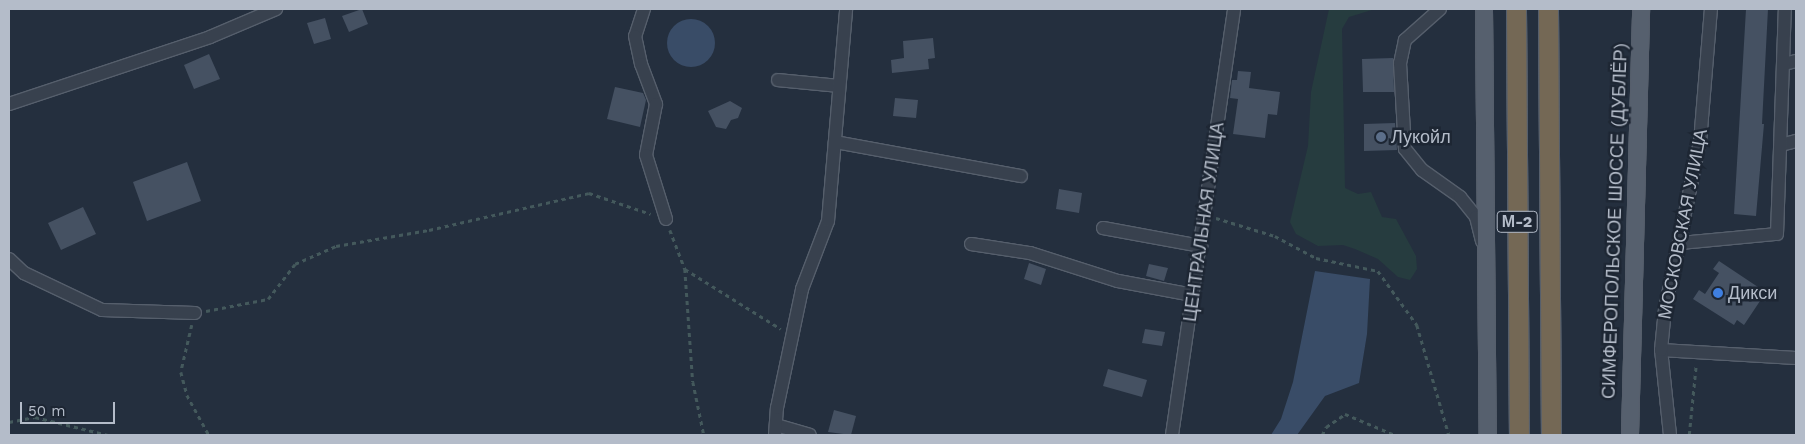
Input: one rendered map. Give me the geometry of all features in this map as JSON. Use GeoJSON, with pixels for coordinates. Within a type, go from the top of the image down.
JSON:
{"type":"FeatureCollection","features":[{"type":"Feature","properties":{"kind":"highway","name":"М-2"},"geometry":{"type":"LineString","coordinates":[[1516,9],[1519,435]]}},
{"type":"Feature","properties":{"kind":"highway","name":"М-2"},"geometry":{"type":"LineString","coordinates":[[1548,9],[1551,435]]}},
{"type":"Feature","properties":{"kind":"main road"},"geometry":{"type":"LineString","coordinates":[[1484,9],[1488,435]]}},
{"type":"Feature","properties":{"kind":"main road","name":"СИМФЕРОПОЛЬСКОЕ ШОССЕ (ДУБЛЁР)"},"geometry":{"type":"LineString","coordinates":[[1630,435],[1641,9]]}},
{"type":"Feature","properties":{"kind":"street"},"geometry":{"type":"LineString","coordinates":[[9,104],[210,37],[276,9]]}},
{"type":"Feature","properties":{"kind":"street"},"geometry":{"type":"LineString","coordinates":[[644,9],[635,36],[641,64],[656,104],[646,155],[666,218]]}},
{"type":"Feature","properties":{"kind":"street"},"geometry":{"type":"LineString","coordinates":[[810,435],[775,430],[802,289],[828,221],[846,9]]}},
{"type":"Feature","properties":{"kind":"street","name":"ЦЕНТРАЛЬНАЯ УЛИЦА"},"geometry":{"type":"LineString","coordinates":[[1172,435],[1234,9]]}},
{"type":"Feature","properties":{"kind":"street"},"geometry":{"type":"LineString","coordinates":[[1440,9],[1405,40],[1400,63],[1405,149],[1422,170],[1460,196],[1476,217],[1486,256]]}},
{"type":"Feature","properties":{"kind":"street","name":"МОСКОВСКАЯ УЛИЦА"},"geometry":{"type":"LineString","coordinates":[[1670,435],[1661,350],[1665,309],[1681,243],[1700,142],[1711,9]]}},
{"type":"Feature","properties":{"kind":"street"},"geometry":{"type":"LineString","coordinates":[[1681,243],[1772,237],[1777,234],[1781,145],[1790,63],[1786,9]]}},
{"type":"Feature","properties":{"kind":"street"},"geometry":{"type":"LineString","coordinates":[[778,80],[839,86]]}},
{"type":"Feature","properties":{"kind":"street"},"geometry":{"type":"LineString","coordinates":[[1781,145],[1796,141]]}},
{"type":"Feature","properties":{"kind":"street"},"geometry":{"type":"LineString","coordinates":[[834,142],[1021,176]]}},
{"type":"Feature","properties":{"kind":"street"},"geometry":{"type":"LineString","coordinates":[[1104,228],[1201,246]]}},
{"type":"Feature","properties":{"kind":"street"},"geometry":{"type":"LineString","coordinates":[[971,244],[1030,253],[1118,281],[1193,295]]}},
{"type":"Feature","properties":{"kind":"street"},"geometry":{"type":"LineString","coordinates":[[9,259],[24,273],[102,310],[195,313]]}},
{"type":"Feature","properties":{"kind":"street"},"geometry":{"type":"LineString","coordinates":[[1661,350],[1796,358]]}},
{"type":"Feature","properties":{"kind":"path"},"geometry":{"type":"LineString","coordinates":[[209,435],[187,396],[181,372],[195,313],[268,299],[295,264],[336,246],[429,230],[589,192],[666,218],[685,269],[693,382],[704,435]]}},
{"type":"Feature","properties":{"kind":"path"},"geometry":{"type":"LineString","coordinates":[[1205,216],[1274,236],[1316,258],[1378,271],[1417,325],[1449,435]]}},
{"type":"Feature","properties":{"kind":"path"},"geometry":{"type":"LineString","coordinates":[[685,269],[792,336]]}},
{"type":"Feature","properties":{"kind":"path"},"geometry":{"type":"LineString","coordinates":[[1689,435],[1697,352]]}},
{"type":"Feature","properties":{"kind":"path"},"geometry":{"type":"LineString","coordinates":[[1322,435],[1326,427],[1345,414],[1395,435]]}},
{"type":"Feature","properties":{"kind":"path"},"geometry":{"type":"LineString","coordinates":[[9,422],[35,417],[108,435]]}},
{"type":"Feature","properties":{"kind":"green space"},"geometry":{"type":"Polygon","coordinates":[[[1329,9],[1375,9],[1349,17],[1342,29],[1345,188],[1358,194],[1371,192],[1382,217],[1396,219],[1416,256],[1417,269],[1410,280],[1398,277],[1378,259],[1355,249],[1343,245],[1318,246],[1296,234],[1290,222],[1308,146],[1311,92],[1329,9]]]}},
{"type":"Feature","properties":{"kind":"water"},"geometry":{"type":"Polygon","coordinates":[[[691,19],[700,21],[708,26],[713,34],[715,43],[713,52],[708,60],[700,65],[691,67],[682,65],[674,60],[669,52],[667,43],[669,34],[674,26],[682,21],[691,19]]]}},
{"type":"Feature","properties":{"kind":"water"},"geometry":{"type":"Polygon","coordinates":[[[1315,271],[1370,279],[1367,334],[1359,383],[1325,396],[1297,435],[1271,435],[1281,419],[1293,382],[1315,271]]]}},
{"type":"Feature","properties":{"kind":"building"},"geometry":{"type":"Polygon","coordinates":[[[362,9],[368,24],[349,32],[342,16],[362,9]]]}},
{"type":"Feature","properties":{"kind":"building"},"geometry":{"type":"Polygon","coordinates":[[[1746,9],[1768,9],[1762,124],[1764,124],[1756,216],[1734,214],[1746,9]]]}},
{"type":"Feature","properties":{"kind":"building"},"geometry":{"type":"Polygon","coordinates":[[[325,18],[331,39],[314,44],[307,23],[325,18]]]}},
{"type":"Feature","properties":{"kind":"building"},"geometry":{"type":"Polygon","coordinates":[[[933,38],[935,58],[928,59],[929,69],[892,73],[891,60],[904,58],[903,41],[933,38]]]}},
{"type":"Feature","properties":{"kind":"building"},"geometry":{"type":"Polygon","coordinates":[[[209,54],[220,79],[194,89],[184,65],[209,54]]]}},
{"type":"Feature","properties":{"kind":"building"},"geometry":{"type":"Polygon","coordinates":[[[1393,58],[1394,92],[1363,92],[1362,59],[1393,58]]]}},
{"type":"Feature","properties":{"kind":"building"},"geometry":{"type":"Polygon","coordinates":[[[1238,71],[1251,72],[1249,88],[1280,92],[1277,115],[1268,114],[1265,138],[1233,134],[1238,99],[1230,98],[1232,80],[1237,80],[1238,71]]]}},
{"type":"Feature","properties":{"kind":"building"},"geometry":{"type":"Polygon","coordinates":[[[615,87],[643,93],[646,100],[640,127],[607,119],[615,87]]]}},
{"type":"Feature","properties":{"kind":"building"},"geometry":{"type":"Polygon","coordinates":[[[895,98],[918,100],[916,118],[893,116],[895,98]]]}},
{"type":"Feature","properties":{"kind":"building"},"geometry":{"type":"Polygon","coordinates":[[[730,101],[742,108],[738,118],[731,120],[726,129],[716,127],[708,111],[730,101]]]}},
{"type":"Feature","properties":{"kind":"building","name":"Лукойл"},"geometry":{"type":"Polygon","coordinates":[[[1395,123],[1397,150],[1364,151],[1364,124],[1395,123]]]}},
{"type":"Feature","properties":{"kind":"building"},"geometry":{"type":"Polygon","coordinates":[[[187,162],[201,201],[147,221],[133,182],[187,162]]]}},
{"type":"Feature","properties":{"kind":"building"},"geometry":{"type":"Polygon","coordinates":[[[1059,189],[1082,193],[1079,213],[1056,209],[1059,189]]]}},
{"type":"Feature","properties":{"kind":"building"},"geometry":{"type":"Polygon","coordinates":[[[83,207],[96,234],[61,250],[48,223],[83,207]]]}},
{"type":"Feature","properties":{"kind":"building"},"geometry":{"type":"Polygon","coordinates":[[[1719,261],[1758,287],[1754,293],[1762,298],[1744,325],[1737,320],[1734,325],[1693,299],[1699,290],[1705,294],[1719,273],[1713,269],[1719,261]]]}},
{"type":"Feature","properties":{"kind":"building"},"geometry":{"type":"Polygon","coordinates":[[[1029,263],[1046,269],[1041,285],[1024,279],[1029,263]]]}},
{"type":"Feature","properties":{"kind":"building"},"geometry":{"type":"Polygon","coordinates":[[[1149,264],[1168,268],[1164,281],[1146,276],[1149,264]]]}},
{"type":"Feature","properties":{"kind":"building"},"geometry":{"type":"Polygon","coordinates":[[[1145,329],[1165,332],[1162,346],[1142,343],[1145,329]]]}},
{"type":"Feature","properties":{"kind":"building"},"geometry":{"type":"Polygon","coordinates":[[[1108,369],[1147,380],[1142,397],[1103,386],[1108,369]]]}},
{"type":"Feature","properties":{"kind":"building"},"geometry":{"type":"Polygon","coordinates":[[[834,410],[856,416],[851,435],[828,432],[834,410]]]}},
{"type":"Feature","properties":{"kind":"place","name":"Лукойл"},"geometry":{"type":"Point","coordinates":[1381,137]}},
{"type":"Feature","properties":{"kind":"place","name":"Дикси"},"geometry":{"type":"Point","coordinates":[1718,293]}}]}
